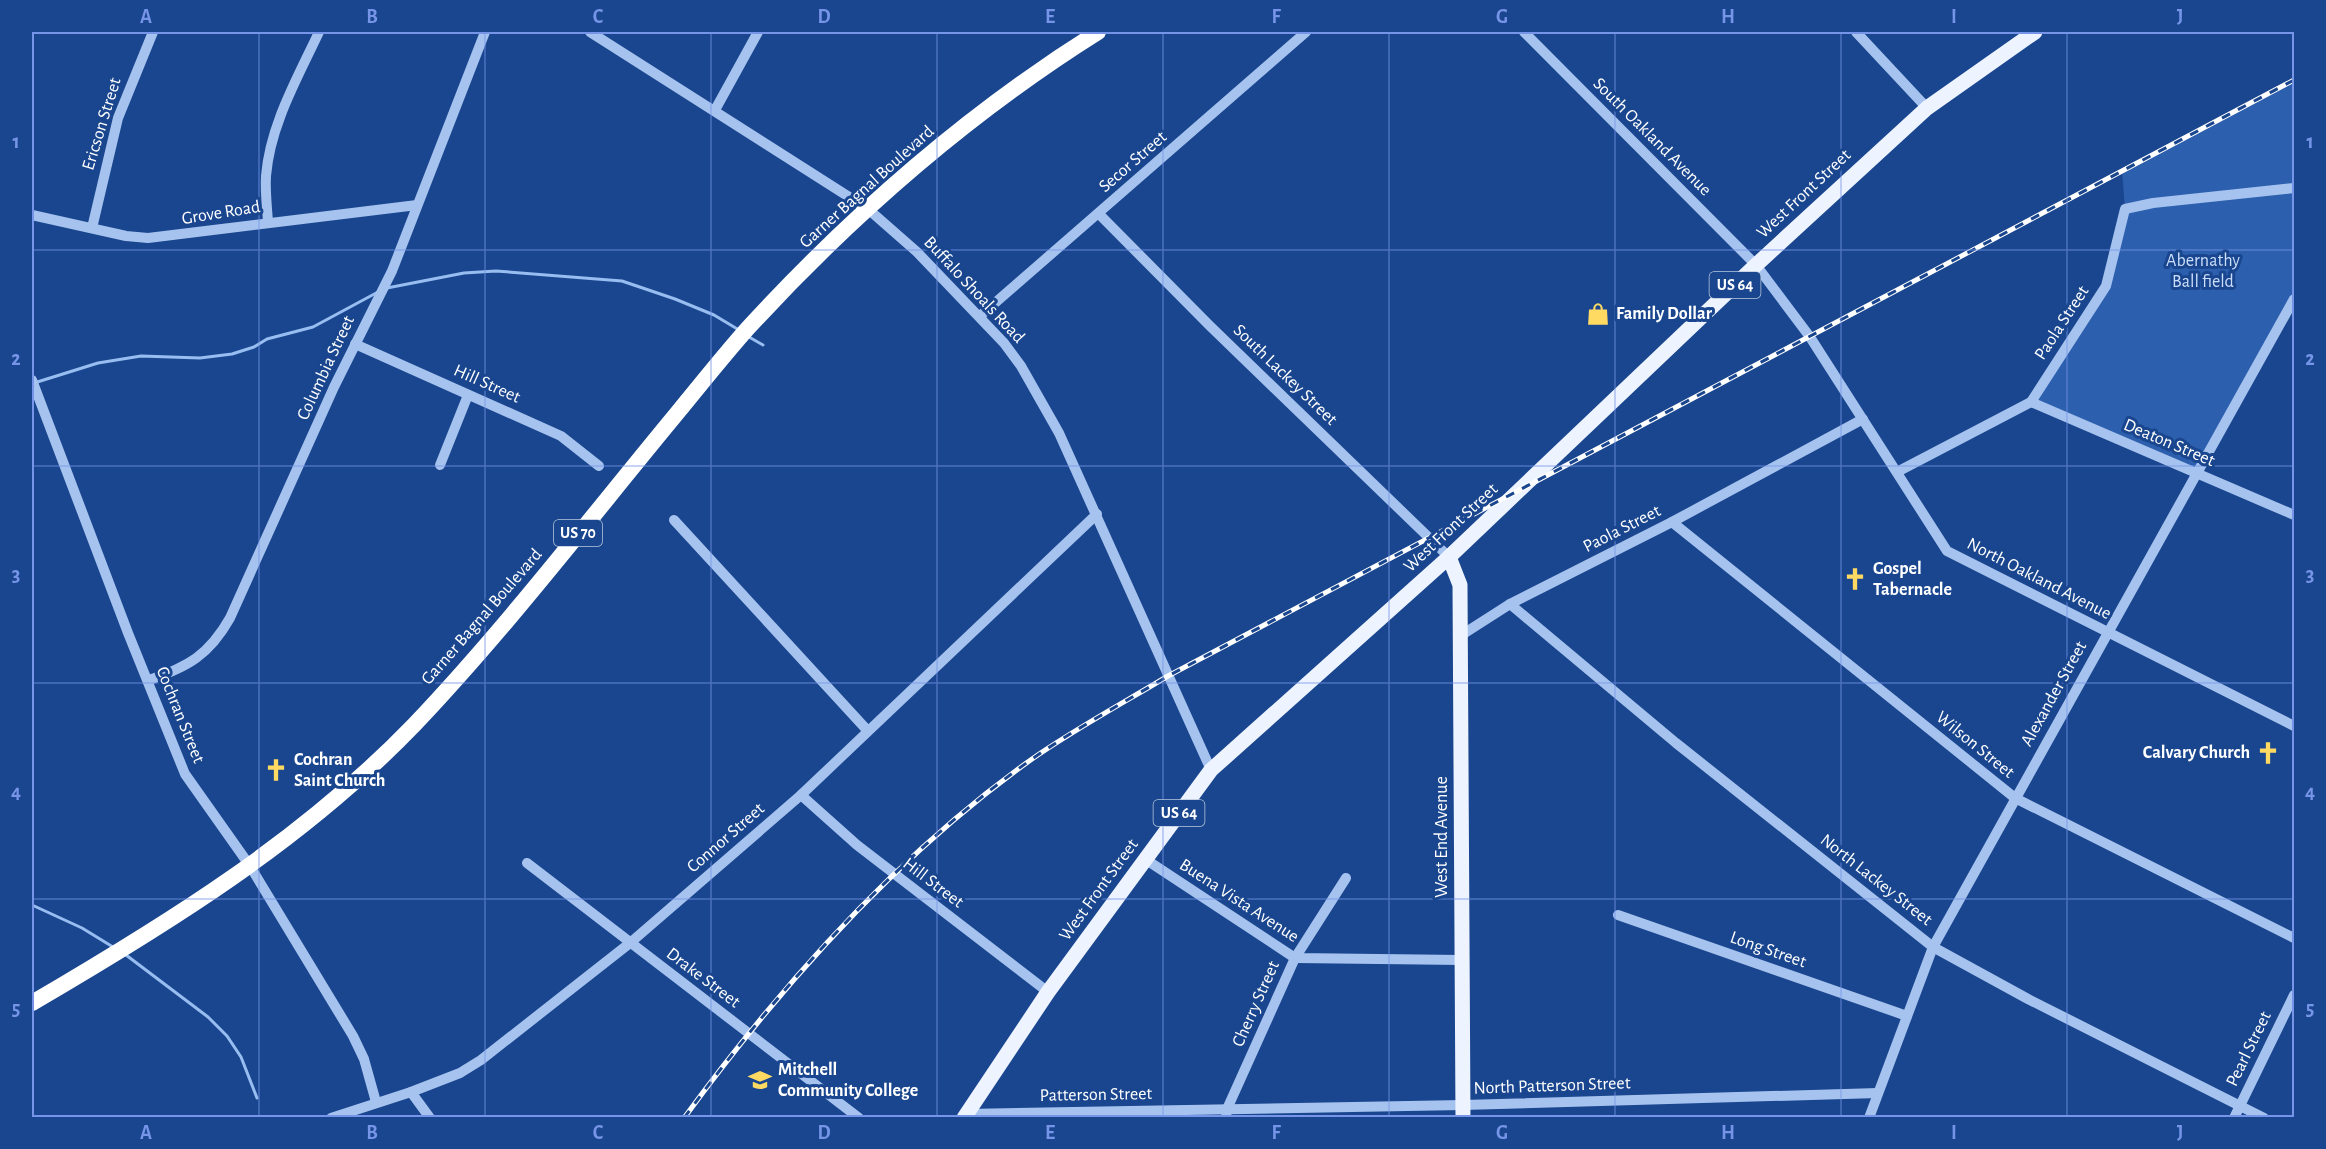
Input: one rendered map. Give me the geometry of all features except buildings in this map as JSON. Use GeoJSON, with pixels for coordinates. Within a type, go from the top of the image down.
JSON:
{"type":"FeatureCollection","features":[{"type":"Feature","properties":{"kind":"highway","name":"Garner Bagnal Boulevard"},"geometry":{"type":"LineString","coordinates":[[32,1003],[107,959],[250,866],[337,798],[413,726],[497,632],[744,334],[837,235],[985,111],[1098,32]]}},
{"type":"Feature","properties":{"kind":"main road","name":"West Front Street"},"geometry":{"type":"LineString","coordinates":[[965,1116],[1048,993],[1211,770],[1449,557],[1756,265],[1927,108],[2029,33]]}},
{"type":"Feature","properties":{"kind":"main road","name":"West End Avenue"},"geometry":{"type":"LineString","coordinates":[[1449,557],[1460,585],[1463,1111]]}},
{"type":"Feature","properties":{"kind":"street","name":"Ericson Street"},"geometry":{"type":"LineString","coordinates":[[92,228],[118,118],[153,32]]}},
{"type":"Feature","properties":{"kind":"street"},"geometry":{"type":"LineString","coordinates":[[268,222],[266,176],[275,130],[319,32]]}},
{"type":"Feature","properties":{"kind":"street","name":"Columbia Street"},"geometry":{"type":"LineString","coordinates":[[149,680],[190,664],[212,646],[224,629],[355,344],[392,271],[485,32]]}},
{"type":"Feature","properties":{"kind":"street","name":"Buffalo Shoals Road"},"geometry":{"type":"LineString","coordinates":[[590,32],[868,208],[917,252],[980,316],[1016,359],[1041,399],[1097,514],[1211,770]]}},
{"type":"Feature","properties":{"kind":"street"},"geometry":{"type":"LineString","coordinates":[[715,110],[758,32]]}},
{"type":"Feature","properties":{"kind":"street","name":"Secor Street"},"geometry":{"type":"LineString","coordinates":[[980,316],[1306,32]]}},
{"type":"Feature","properties":{"kind":"street","name":"South Oakland Avenue"},"geometry":{"type":"LineString","coordinates":[[1524,32],[1756,265]]}},
{"type":"Feature","properties":{"kind":"street"},"geometry":{"type":"LineString","coordinates":[[1856,32],[1927,108]]}},
{"type":"Feature","properties":{"kind":"street","name":"Paola Street"},"geometry":{"type":"LineString","coordinates":[[1898,472],[2031,402],[2106,286],[2125,209],[2153,203],[2295,189]]}},
{"type":"Feature","properties":{"kind":"street","name":"Grove Road"},"geometry":{"type":"LineString","coordinates":[[32,215],[148,238],[417,205]]}},
{"type":"Feature","properties":{"kind":"street","name":"South Lackey Street"},"geometry":{"type":"LineString","coordinates":[[1099,214],[1449,557]]}},
{"type":"Feature","properties":{"kind":"street","name":"North Oakland Avenue"},"geometry":{"type":"LineString","coordinates":[[1756,265],[1810,337],[1947,551],[2295,726]]}},
{"type":"Feature","properties":{"kind":"street","name":"Alexander Street"},"geometry":{"type":"LineString","coordinates":[[1869,1118],[1933,947],[2295,299]]}},
{"type":"Feature","properties":{"kind":"street","name":"Hill Street"},"geometry":{"type":"LineString","coordinates":[[355,344],[561,436],[599,466]]}},
{"type":"Feature","properties":{"kind":"street","name":"Cochran Street"},"geometry":{"type":"LineString","coordinates":[[32,380],[128,633],[149,680],[185,774],[250,866],[353,1036],[364,1059],[376,1102]]}},
{"type":"Feature","properties":{"kind":"street"},"geometry":{"type":"LineString","coordinates":[[440,465],[468,395]]}},
{"type":"Feature","properties":{"kind":"street","name":"Deaton Street"},"geometry":{"type":"LineString","coordinates":[[2031,402],[2295,514]]}},
{"type":"Feature","properties":{"kind":"street","name":"Paola Street"},"geometry":{"type":"LineString","coordinates":[[1460,636],[1510,604],[1672,522],[1863,419]]}},
{"type":"Feature","properties":{"kind":"street","name":"Connor Street"},"geometry":{"type":"LineString","coordinates":[[331,1118],[411,1092],[460,1073],[481,1060],[630,943],[801,795],[1097,514]]}},
{"type":"Feature","properties":{"kind":"street"},"geometry":{"type":"LineString","coordinates":[[674,520],[867,730]]}},
{"type":"Feature","properties":{"kind":"street","name":"Wilson Street"},"geometry":{"type":"LineString","coordinates":[[1672,522],[2015,798],[2295,938]]}},
{"type":"Feature","properties":{"kind":"street","name":"North Lackey Street"},"geometry":{"type":"LineString","coordinates":[[1510,604],[1676,743],[1933,947],[2028,999],[2264,1118]]}},
{"type":"Feature","properties":{"kind":"street","name":"Hill Street"},"geometry":{"type":"LineString","coordinates":[[801,795],[857,845],[1048,993]]}},
{"type":"Feature","properties":{"kind":"street","name":"Buena Vista Avenue"},"geometry":{"type":"LineString","coordinates":[[1145,859],[1295,958],[1462,960]]}},
{"type":"Feature","properties":{"kind":"street","name":"Drake Street"},"geometry":{"type":"LineString","coordinates":[[527,863],[860,1118]]}},
{"type":"Feature","properties":{"kind":"street","name":"Cherry Street"},"geometry":{"type":"LineString","coordinates":[[1227,1113],[1295,958],[1346,878]]}},
{"type":"Feature","properties":{"kind":"street","name":"Long Street"},"geometry":{"type":"LineString","coordinates":[[1618,915],[1907,1016]]}},
{"type":"Feature","properties":{"kind":"street","name":"Pearl Street"},"geometry":{"type":"LineString","coordinates":[[2234,1118],[2295,995]]}},
{"type":"Feature","properties":{"kind":"street"},"geometry":{"type":"LineString","coordinates":[[411,1092],[430,1118]]}},
{"type":"Feature","properties":{"kind":"street","name":"North Patterson Street"},"geometry":{"type":"LineString","coordinates":[[1227,1113],[1463,1111],[1878,1092]]}},
{"type":"Feature","properties":{"kind":"street","name":"Patterson Street"},"geometry":{"type":"LineString","coordinates":[[965,1116],[1227,1113]]}},
{"type":"Feature","properties":{"kind":"green space","name":"Abernathy Ball field"},"geometry":{"type":"Polygon","coordinates":[[[2294,80],[2294,299],[2197,473],[2031,402],[2106,286],[2125,209],[2122,170],[2294,80]]]}},
{"type":"Feature","properties":{"kind":"waterway"},"geometry":{"type":"LineString","coordinates":[[387,288],[464,273],[496,271],[622,281],[714,315],[739,330]]}},
{"type":"Feature","properties":{"kind":"waterway"},"geometry":{"type":"LineString","coordinates":[[34,383],[98,363],[141,356],[200,358],[232,354],[254,347],[267,339],[313,327],[378,292]]}},
{"type":"Feature","properties":{"kind":"waterway"},"geometry":{"type":"LineString","coordinates":[[749,337],[763,345]]}},
{"type":"Feature","properties":{"kind":"waterway"},"geometry":{"type":"LineString","coordinates":[[32,905],[82,928],[113,947]]}},
{"type":"Feature","properties":{"kind":"waterway"},"geometry":{"type":"LineString","coordinates":[[126,955],[208,1017],[227,1036],[241,1057],[257,1098]]}},
{"type":"Feature","properties":{"kind":"railway"},"geometry":{"type":"LineString","coordinates":[[684,1118],[761,1019],[844,924],[888,879],[982,796],[1048,748],[1168,676],[2294,80]]}},
{"type":"Feature","properties":{"kind":"place","name":"Family Dollar"},"geometry":{"type":"Point","coordinates":[1598,314]}},
{"type":"Feature","properties":{"kind":"place","name":"Gospel Tabernacle"},"geometry":{"type":"Point","coordinates":[1855,579]}},
{"type":"Feature","properties":{"kind":"place","name":"Calvary Church"},"geometry":{"type":"Point","coordinates":[2268,753]}},
{"type":"Feature","properties":{"kind":"place","name":"Cochran Saint Church"},"geometry":{"type":"Point","coordinates":[276,770]}},
{"type":"Feature","properties":{"kind":"place","name":"Mitchell Community College"},"geometry":{"type":"Point","coordinates":[760,1080]}}]}
